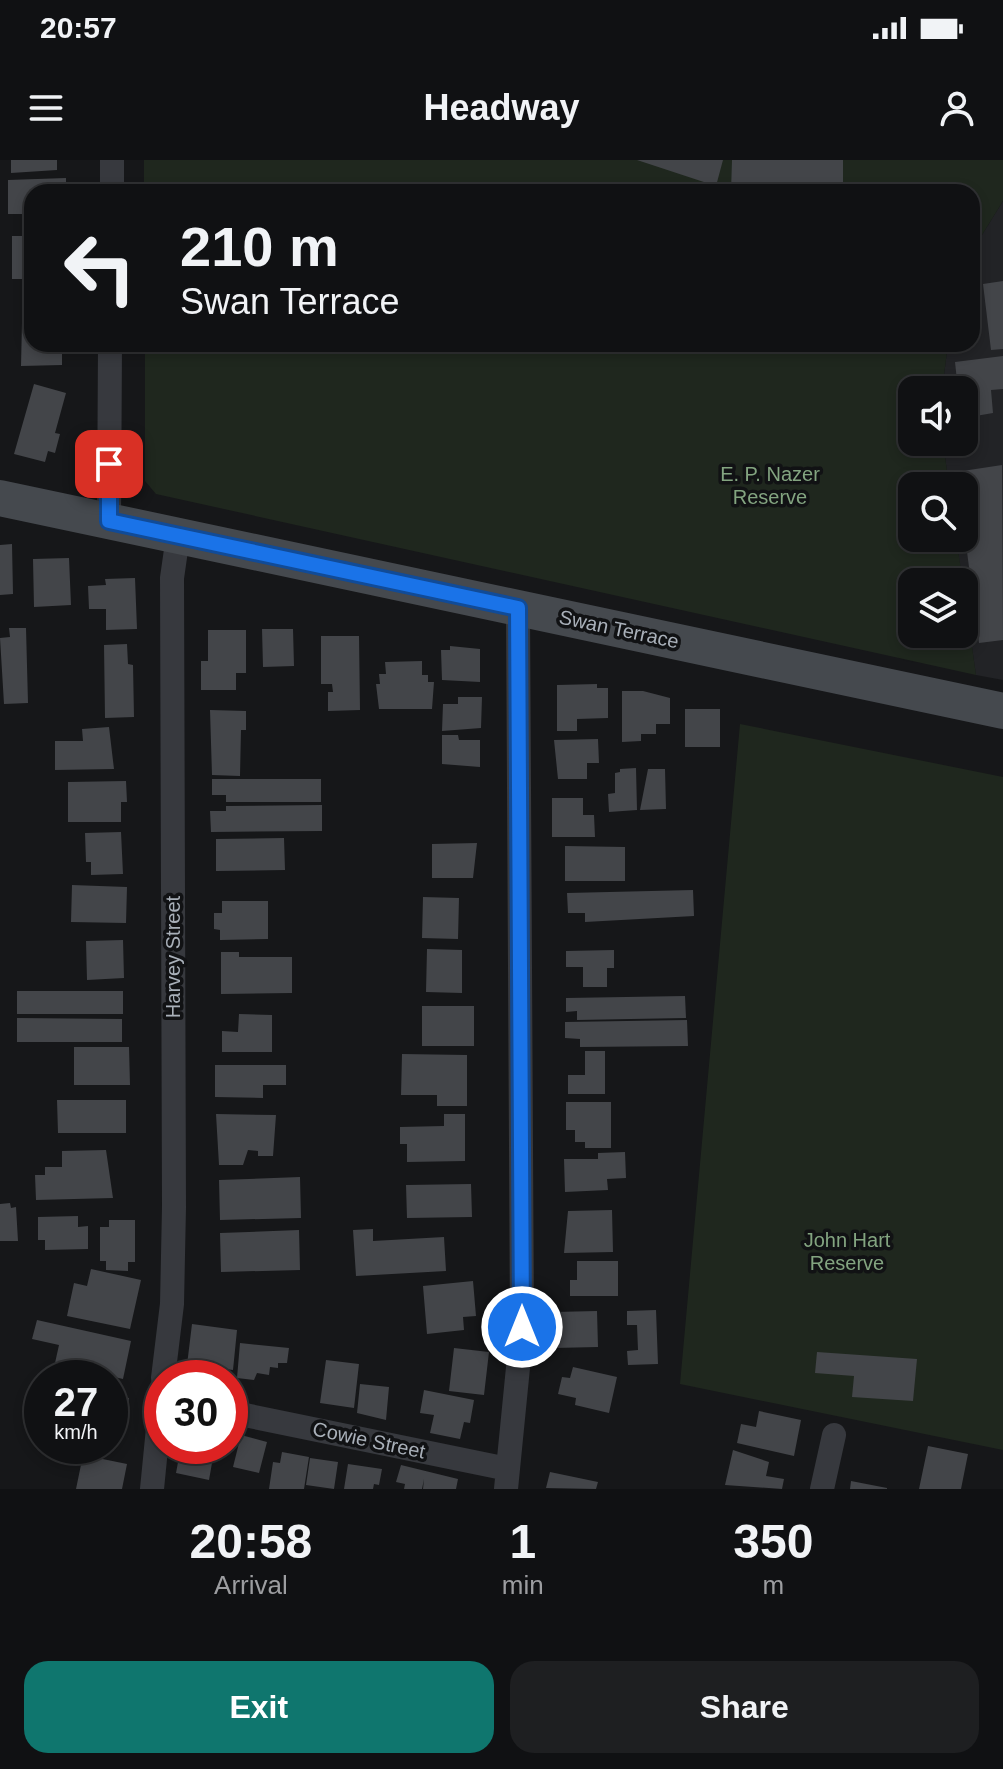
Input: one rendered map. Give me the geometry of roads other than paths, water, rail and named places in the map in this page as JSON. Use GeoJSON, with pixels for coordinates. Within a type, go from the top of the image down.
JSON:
{"type":"FeatureCollection","features":[{"type":"Feature","properties":{"kind":"street"},"geometry":{"type":"LineString","coordinates":[[112,160],[112,184]]}},
{"type":"Feature","properties":{"kind":"street"},"geometry":{"type":"LineString","coordinates":[[109,521],[110,352]]}},
{"type":"Feature","properties":{"kind":"street","name":"Swan Terrace"},"geometry":{"type":"LineString","coordinates":[[0,498],[1003,711]]}},
{"type":"Feature","properties":{"kind":"street","name":"Harvey Street"},"geometry":{"type":"LineString","coordinates":[[165,1360],[172,1304],[174,1207],[172,578],[178,536]]}},
{"type":"Feature","properties":{"kind":"street"},"geometry":{"type":"LineString","coordinates":[[507,1479],[522,1327],[518,608]]}},
{"type":"Feature","properties":{"kind":"street","name":"Cowie Street"},"geometry":{"type":"LineString","coordinates":[[248,1416],[507,1479]]}},
{"type":"Feature","properties":{"kind":"street"},"geometry":{"type":"LineString","coordinates":[[822,1489],[834,1435]]}},
{"type":"Feature","properties":{"kind":"street"},"geometry":{"type":"LineString","coordinates":[[152,1489],[155,1464]]}},
{"type":"Feature","properties":{"kind":"park label","name":"E. P. Nazer Reserve"},"geometry":{"type":"Point","coordinates":[770,486]}},
{"type":"Feature","properties":{"kind":"park label","name":"John Hart Reserve"},"geometry":{"type":"Point","coordinates":[847,1252]}}]}
